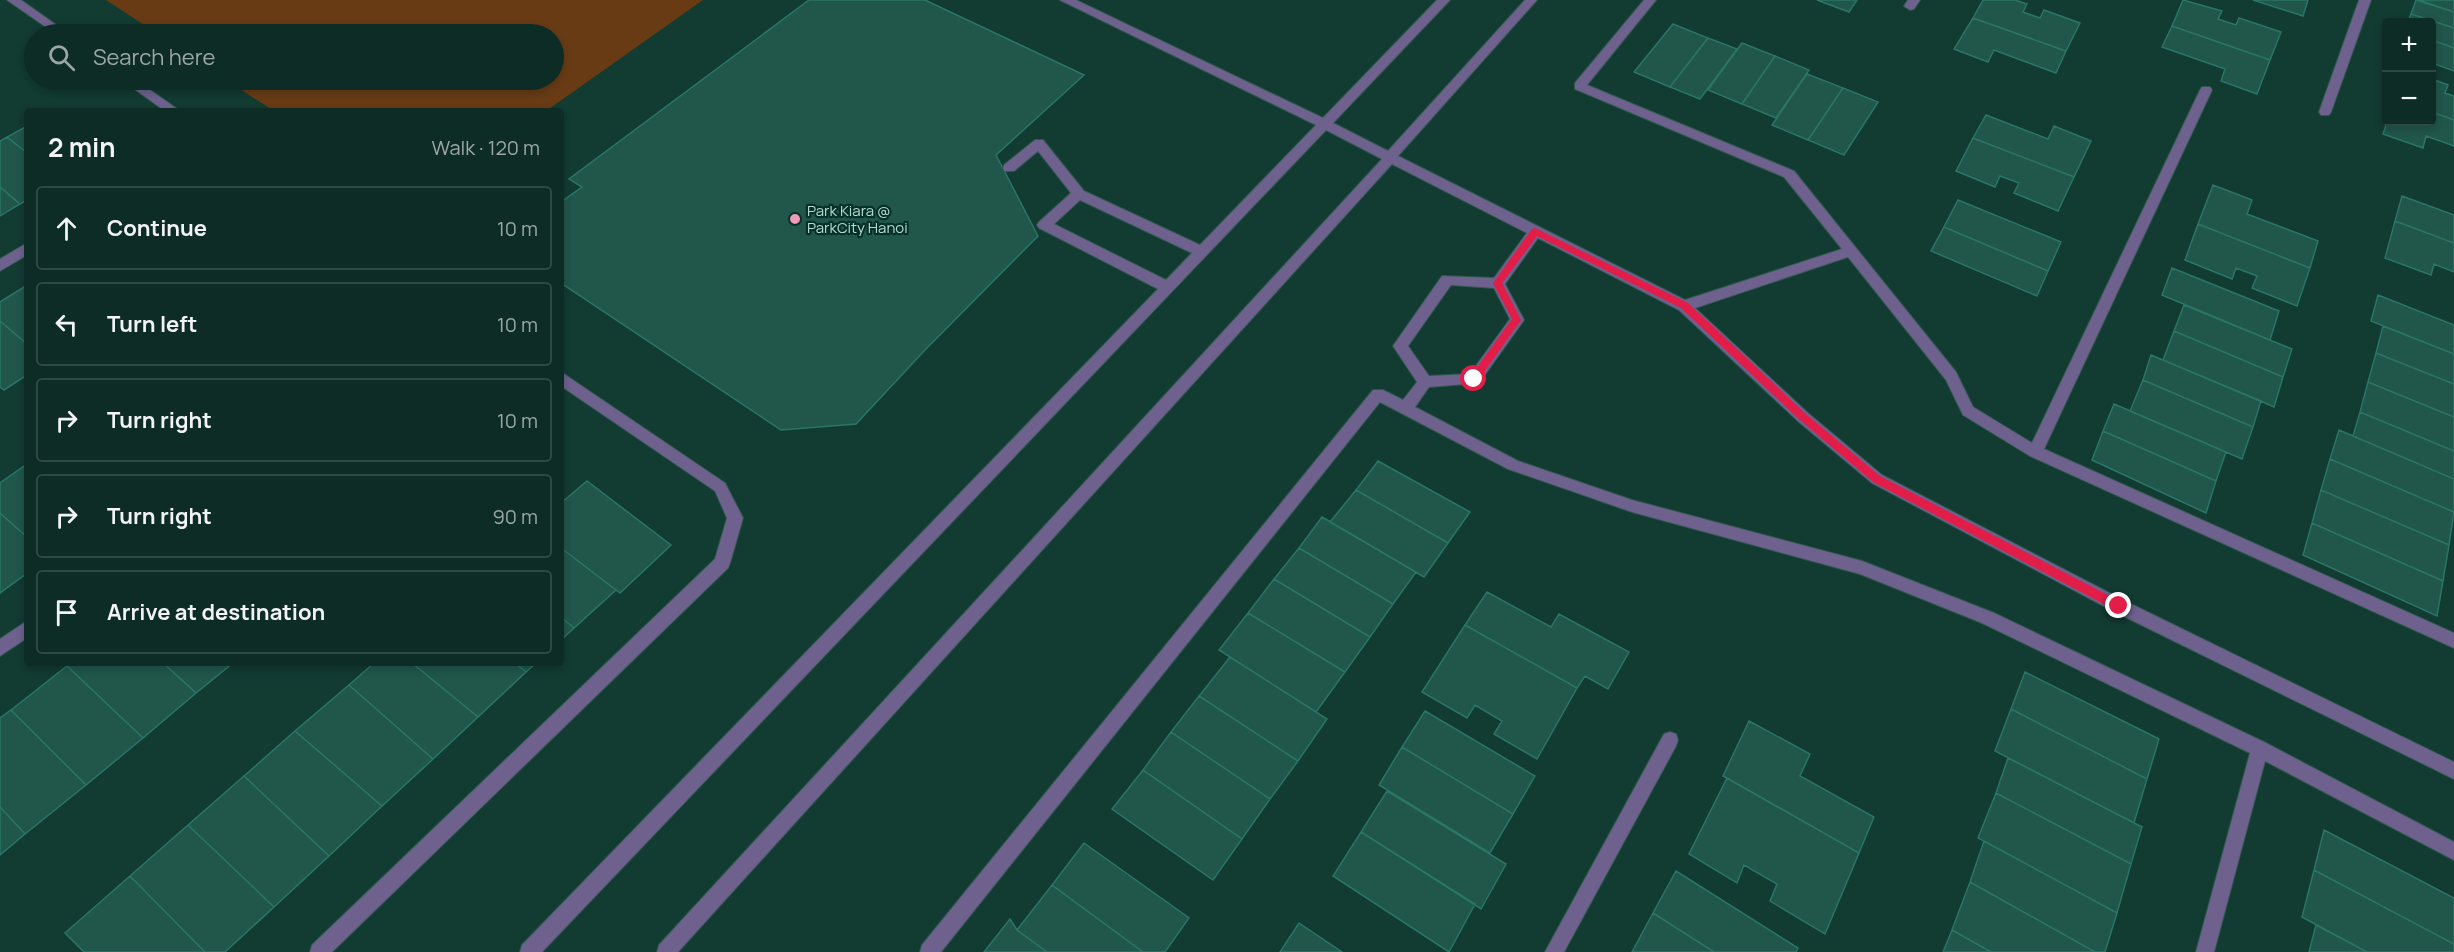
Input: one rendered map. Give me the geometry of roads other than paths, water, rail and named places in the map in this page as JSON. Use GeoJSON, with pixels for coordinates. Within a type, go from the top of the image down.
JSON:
{"type":"FeatureCollection","features":[{"type":"Feature","properties":{"kind":"street"},"geometry":{"type":"LineString","coordinates":[[13,0],[48,24]]}},
{"type":"Feature","properties":{"kind":"street"},"geometry":{"type":"LineString","coordinates":[[1066,0],[1324,124],[1684,306],[1804,418],[1877,479],[2119,606],[2454,771]]}},
{"type":"Feature","properties":{"kind":"street"},"geometry":{"type":"LineString","coordinates":[[529,952],[1444,0]]}},
{"type":"Feature","properties":{"kind":"street"},"geometry":{"type":"LineString","coordinates":[[666,952],[1390,158],[1531,0]]}},
{"type":"Feature","properties":{"kind":"street"},"geometry":{"type":"LineString","coordinates":[[1650,0],[1580,86],[1789,174],[1951,376],[1968,411],[2035,452],[2454,640]]}},
{"type":"Feature","properties":{"kind":"street"},"geometry":{"type":"LineString","coordinates":[[2325,112],[2365,0]]}},
{"type":"Feature","properties":{"kind":"street"},"geometry":{"type":"LineString","coordinates":[[143,90],[170,108]]}},
{"type":"Feature","properties":{"kind":"street"},"geometry":{"type":"LineString","coordinates":[[2035,452],[2206,90]]}},
{"type":"Feature","properties":{"kind":"street"},"geometry":{"type":"LineString","coordinates":[[1010,168],[1039,143],[1079,194],[1202,252]]}},
{"type":"Feature","properties":{"kind":"street"},"geometry":{"type":"LineString","coordinates":[[1079,194],[1044,225],[1167,287]]}},
{"type":"Feature","properties":{"kind":"street"},"geometry":{"type":"LineString","coordinates":[[1498,283],[1535,232]]}},
{"type":"Feature","properties":{"kind":"street"},"geometry":{"type":"LineString","coordinates":[[0,266],[24,250]]}},
{"type":"Feature","properties":{"kind":"street"},"geometry":{"type":"LineString","coordinates":[[1684,306],[1851,251]]}},
{"type":"Feature","properties":{"kind":"street"},"geometry":{"type":"LineString","coordinates":[[1425,382],[1400,346],[1424,311],[1447,280],[1498,283]]}},
{"type":"Feature","properties":{"kind":"street"},"geometry":{"type":"LineString","coordinates":[[1425,382],[1474,379],[1517,320],[1498,283]]}},
{"type":"Feature","properties":{"kind":"street"},"geometry":{"type":"LineString","coordinates":[[319,952],[722,563],[735,518],[720,487],[564,380]]}},
{"type":"Feature","properties":{"kind":"street"},"geometry":{"type":"LineString","coordinates":[[1406,409],[1425,382]]}},
{"type":"Feature","properties":{"kind":"street"},"geometry":{"type":"LineString","coordinates":[[929,952],[1378,394],[1513,465],[1632,506],[1862,568],[1988,618],[2260,748],[2454,851]]}},
{"type":"Feature","properties":{"kind":"street"},"geometry":{"type":"LineString","coordinates":[[0,649],[24,630]]}},
{"type":"Feature","properties":{"kind":"street"},"geometry":{"type":"LineString","coordinates":[[1554,952],[1670,740]]}},
{"type":"Feature","properties":{"kind":"street"},"geometry":{"type":"LineString","coordinates":[[2205,952],[2260,748]]}},
{"type":"Feature","properties":{"kind":"place","name":"Park Kiara @ ParkCity Hanoi"},"geometry":{"type":"Point","coordinates":[795,219]}}]}
